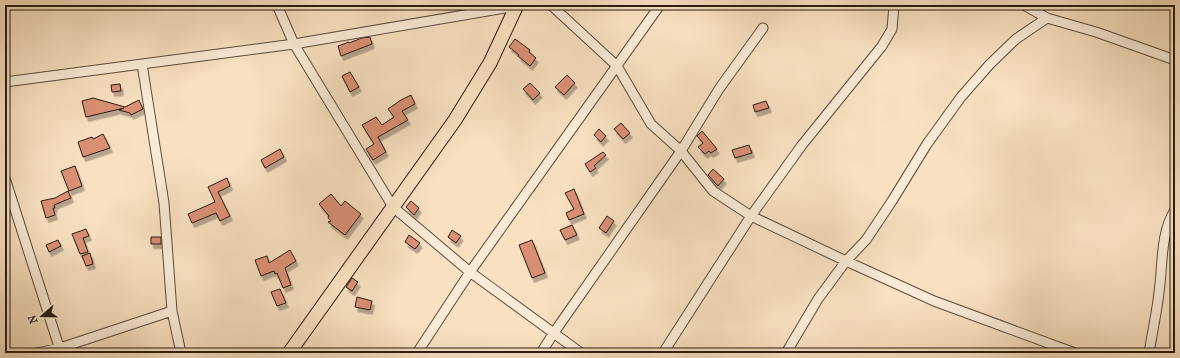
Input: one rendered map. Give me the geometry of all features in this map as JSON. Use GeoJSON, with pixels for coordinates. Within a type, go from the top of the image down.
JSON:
{"type":"FeatureCollection","features":[{"type":"Feature","properties":{"kind":"highway"},"geometry":{"type":"LineString","coordinates":[[289,353],[456,120],[490,63],[517,6]]}},
{"type":"Feature","properties":{"kind":"street"},"geometry":{"type":"LineString","coordinates":[[277,5],[294,44],[393,207],[470,272],[581,353]]}},
{"type":"Feature","properties":{"kind":"street"},"geometry":{"type":"LineString","coordinates":[[552,5],[617,66],[651,124],[682,151],[713,191],[751,216],[934,302],[1010,328],[1075,353]]}},
{"type":"Feature","properties":{"kind":"street"},"geometry":{"type":"LineString","coordinates":[[417,353],[470,272],[660,5]]}},
{"type":"Feature","properties":{"kind":"street"},"geometry":{"type":"LineString","coordinates":[[663,353],[751,216],[802,145],[882,46],[892,29],[895,12],[894,5]]}},
{"type":"Feature","properties":{"kind":"street"},"geometry":{"type":"LineString","coordinates":[[1024,5],[1047,18],[1096,32],[1175,60]]}},
{"type":"Feature","properties":{"kind":"street"},"geometry":{"type":"LineString","coordinates":[[5,82],[294,44],[517,6]]}},
{"type":"Feature","properties":{"kind":"street"},"geometry":{"type":"LineString","coordinates":[[786,353],[818,299],[846,261],[866,240],[927,144],[961,97],[990,64],[1016,39],[1047,18]]}},
{"type":"Feature","properties":{"kind":"street"},"geometry":{"type":"LineString","coordinates":[[541,353],[682,151],[719,89],[763,28]]}},
{"type":"Feature","properties":{"kind":"street"},"geometry":{"type":"LineString","coordinates":[[142,64],[164,203],[172,311],[181,353]]}},
{"type":"Feature","properties":{"kind":"street"},"geometry":{"type":"LineString","coordinates":[[5,178],[61,351]]}},
{"type":"Feature","properties":{"kind":"street"},"geometry":{"type":"LineString","coordinates":[[1149,353],[1160,291],[1165,240],[1175,210]]}},
{"type":"Feature","properties":{"kind":"street"},"geometry":{"type":"LineString","coordinates":[[37,353],[61,351],[172,311]]}},
{"type":"Feature","properties":{"kind":"building"},"geometry":{"type":"Polygon","coordinates":[[[370,37],[372,44],[341,56],[338,46],[362,38],[370,37]]]}},
{"type":"Feature","properties":{"kind":"building"},"geometry":{"type":"Polygon","coordinates":[[[515,39],[530,50],[529,52],[536,58],[530,66],[509,47],[515,39]]]}},
{"type":"Feature","properties":{"kind":"building"},"geometry":{"type":"Polygon","coordinates":[[[350,72],[359,87],[350,92],[342,76],[350,72]]]}},
{"type":"Feature","properties":{"kind":"building"},"geometry":{"type":"Polygon","coordinates":[[[567,75],[575,83],[564,95],[555,87],[567,75]]]}},
{"type":"Feature","properties":{"kind":"building"},"geometry":{"type":"Polygon","coordinates":[[[530,83],[540,93],[533,100],[523,89],[530,83]]]}},
{"type":"Feature","properties":{"kind":"building"},"geometry":{"type":"Polygon","coordinates":[[[120,84],[121,91],[112,92],[111,85],[120,84]]]}},
{"type":"Feature","properties":{"kind":"building"},"geometry":{"type":"Polygon","coordinates":[[[411,95],[415,104],[402,111],[408,120],[378,137],[386,152],[373,160],[366,149],[374,144],[362,125],[376,117],[382,125],[394,117],[388,109],[411,95]]]}},
{"type":"Feature","properties":{"kind":"building"},"geometry":{"type":"Polygon","coordinates":[[[93,98],[125,107],[139,100],[143,109],[131,115],[130,113],[119,110],[124,108],[86,117],[82,101],[93,98]]]}},
{"type":"Feature","properties":{"kind":"building"},"geometry":{"type":"Polygon","coordinates":[[[766,101],[769,108],[755,112],[753,105],[766,101]]]}},
{"type":"Feature","properties":{"kind":"building"},"geometry":{"type":"Polygon","coordinates":[[[621,123],[630,133],[623,139],[614,129],[621,123]]]}},
{"type":"Feature","properties":{"kind":"building"},"geometry":{"type":"Polygon","coordinates":[[[599,129],[606,136],[601,142],[594,135],[599,129]]]}},
{"type":"Feature","properties":{"kind":"building"},"geometry":{"type":"Polygon","coordinates":[[[702,131],[717,149],[711,153],[709,151],[705,154],[698,147],[703,143],[697,136],[702,131]]]}},
{"type":"Feature","properties":{"kind":"building"},"geometry":{"type":"Polygon","coordinates":[[[103,134],[110,148],[83,157],[78,142],[92,137],[93,139],[103,134]]]}},
{"type":"Feature","properties":{"kind":"building"},"geometry":{"type":"Polygon","coordinates":[[[749,145],[752,153],[735,158],[732,150],[749,145]]]}},
{"type":"Feature","properties":{"kind":"building"},"geometry":{"type":"Polygon","coordinates":[[[280,149],[284,157],[265,168],[261,160],[280,149]]]}},
{"type":"Feature","properties":{"kind":"building"},"geometry":{"type":"Polygon","coordinates":[[[603,152],[606,155],[594,166],[596,168],[590,172],[585,164],[603,152]]]}},
{"type":"Feature","properties":{"kind":"building"},"geometry":{"type":"Polygon","coordinates":[[[75,166],[82,186],[69,191],[61,171],[75,166]]]}},
{"type":"Feature","properties":{"kind":"building"},"geometry":{"type":"Polygon","coordinates":[[[713,169],[724,179],[718,186],[708,175],[713,169]]]}},
{"type":"Feature","properties":{"kind":"building"},"geometry":{"type":"Polygon","coordinates":[[[227,178],[230,186],[218,192],[230,216],[220,221],[216,213],[192,223],[188,214],[215,202],[208,187],[227,178]]]}},
{"type":"Feature","properties":{"kind":"building"},"geometry":{"type":"Polygon","coordinates":[[[574,189],[584,214],[569,220],[566,213],[574,209],[565,193],[574,189]]]}},
{"type":"Feature","properties":{"kind":"building"},"geometry":{"type":"Polygon","coordinates":[[[68,191],[71,198],[54,205],[55,208],[53,208],[55,215],[46,218],[41,201],[55,198],[68,191]]]}},
{"type":"Feature","properties":{"kind":"building"},"geometry":{"type":"Polygon","coordinates":[[[331,194],[341,206],[345,201],[361,214],[345,235],[328,222],[331,221],[328,218],[329,216],[319,204],[331,194]]]}},
{"type":"Feature","properties":{"kind":"building"},"geometry":{"type":"Polygon","coordinates":[[[411,201],[419,208],[414,215],[406,207],[411,201]]]}},
{"type":"Feature","properties":{"kind":"building"},"geometry":{"type":"Polygon","coordinates":[[[607,216],[614,221],[606,233],[599,228],[607,216]]]}},
{"type":"Feature","properties":{"kind":"building"},"geometry":{"type":"Polygon","coordinates":[[[572,225],[577,235],[565,240],[560,230],[572,225]]]}},
{"type":"Feature","properties":{"kind":"building"},"geometry":{"type":"Polygon","coordinates":[[[86,229],[89,236],[83,238],[88,252],[80,254],[72,234],[86,229]]]}},
{"type":"Feature","properties":{"kind":"building"},"geometry":{"type":"Polygon","coordinates":[[[452,230],[461,236],[456,243],[448,237],[452,230]]]}},
{"type":"Feature","properties":{"kind":"building"},"geometry":{"type":"Polygon","coordinates":[[[409,235],[420,243],[415,249],[405,242],[409,235]]]}},
{"type":"Feature","properties":{"kind":"building"},"geometry":{"type":"Polygon","coordinates":[[[151,237],[161,237],[161,244],[151,244],[151,237]]]}},
{"type":"Feature","properties":{"kind":"building"},"geometry":{"type":"Polygon","coordinates":[[[58,240],[61,246],[49,252],[46,245],[58,240]]]}},
{"type":"Feature","properties":{"kind":"building"},"geometry":{"type":"Polygon","coordinates":[[[532,240],[545,273],[532,278],[519,245],[532,240]]]}},
{"type":"Feature","properties":{"kind":"building"},"geometry":{"type":"Polygon","coordinates":[[[290,250],[296,261],[285,268],[291,285],[283,288],[277,273],[275,274],[274,271],[261,276],[255,260],[267,256],[269,263],[290,250]]]}},
{"type":"Feature","properties":{"kind":"building"},"geometry":{"type":"Polygon","coordinates":[[[90,253],[93,264],[86,266],[82,256],[90,253]]]}},
{"type":"Feature","properties":{"kind":"building"},"geometry":{"type":"Polygon","coordinates":[[[352,278],[358,282],[352,291],[346,287],[352,278]]]}},
{"type":"Feature","properties":{"kind":"building"},"geometry":{"type":"Polygon","coordinates":[[[280,289],[286,303],[277,306],[271,292],[280,289]]]}},
{"type":"Feature","properties":{"kind":"building"},"geometry":{"type":"Polygon","coordinates":[[[357,297],[372,301],[370,310],[355,307],[357,297]]]}}]}
